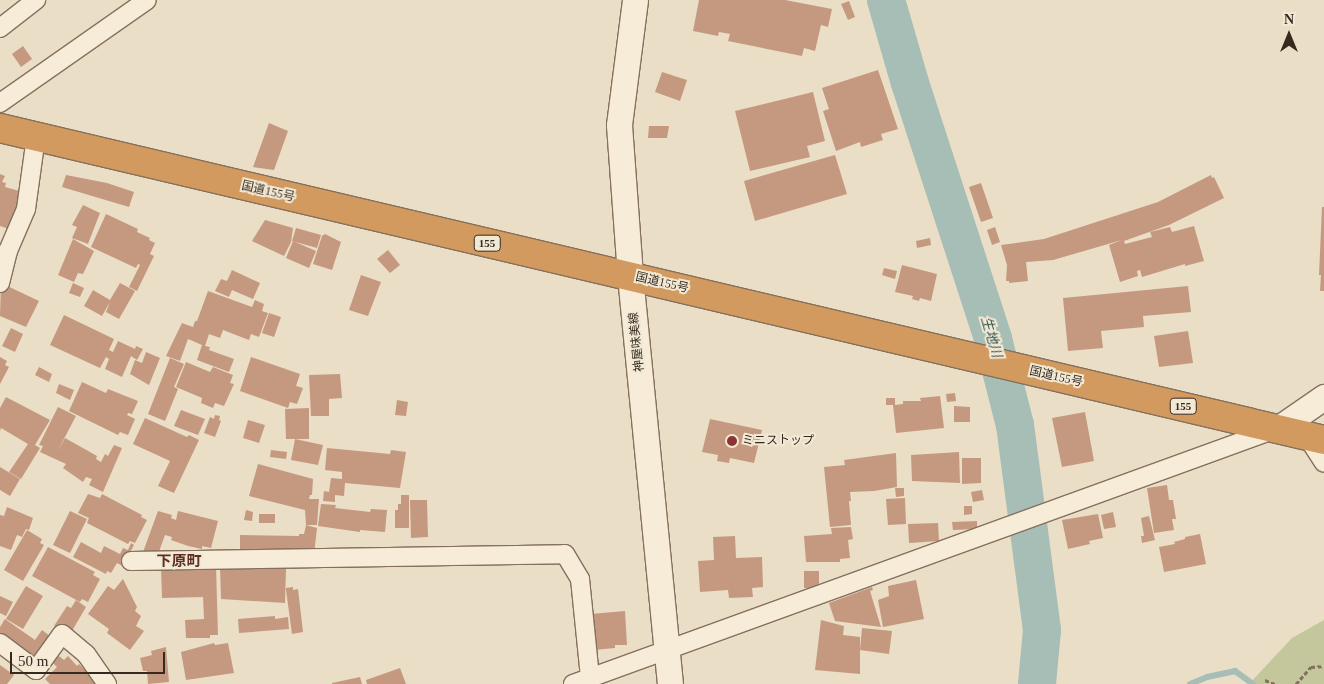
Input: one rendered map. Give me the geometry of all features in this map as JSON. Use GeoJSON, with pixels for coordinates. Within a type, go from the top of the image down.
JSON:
{"type":"FeatureCollection","features":[{"type":"Feature","properties":{"kind":"highway","name":"国道155号"},"geometry":{"type":"LineString","coordinates":[[0,128],[1315,438]]}},
{"type":"Feature","properties":{"kind":"main road","name":"神屋味美線"},"geometry":{"type":"LineString","coordinates":[[634,0],[619,125],[630,276],[669,651],[670,684]]}},
{"type":"Feature","properties":{"kind":"main road"},"geometry":{"type":"LineString","coordinates":[[1279,428],[1324,397]]}},
{"type":"Feature","properties":{"kind":"street"},"geometry":{"type":"LineString","coordinates":[[0,28],[36,0]]}},
{"type":"Feature","properties":{"kind":"street"},"geometry":{"type":"LineString","coordinates":[[0,103],[147,0]]}},
{"type":"Feature","properties":{"kind":"street"},"geometry":{"type":"LineString","coordinates":[[0,283],[8,251],[26,209],[36,137]]}},
{"type":"Feature","properties":{"kind":"street"},"geometry":{"type":"LineString","coordinates":[[131,561],[565,554],[580,579],[582,681],[1007,529],[1279,428]]}},
{"type":"Feature","properties":{"kind":"street"},"geometry":{"type":"LineString","coordinates":[[1315,438],[1324,462]]}},
{"type":"Feature","properties":{"kind":"street"},"geometry":{"type":"LineString","coordinates":[[0,643],[36,670],[62,634],[86,654],[107,684]]}},
{"type":"Feature","properties":{"kind":"path"},"geometry":{"type":"LineString","coordinates":[[1296,684],[1311,667],[1324,666]]}},
{"type":"Feature","properties":{"kind":"path"},"geometry":{"type":"LineString","coordinates":[[1265,680],[1275,684]]}},
{"type":"Feature","properties":{"kind":"green space"},"geometry":{"type":"Polygon","coordinates":[[[1324,620],[1324,684],[1249,684],[1292,638],[1324,620]]]}},
{"type":"Feature","properties":{"kind":"building"},"geometry":{"type":"Polygon","coordinates":[[[699,0],[785,0],[832,9],[828,27],[821,25],[815,51],[804,48],[802,56],[728,41],[730,34],[719,32],[718,36],[693,31],[699,0]]]}},
{"type":"Feature","properties":{"kind":"building"},"geometry":{"type":"Polygon","coordinates":[[[849,1],[855,17],[848,20],[841,4],[849,1]]]}},
{"type":"Feature","properties":{"kind":"building"},"geometry":{"type":"Polygon","coordinates":[[[23,46],[32,59],[21,67],[12,54],[23,46]]]}},
{"type":"Feature","properties":{"kind":"building"},"geometry":{"type":"Polygon","coordinates":[[[878,70],[898,129],[881,134],[883,140],[861,147],[860,142],[836,151],[823,111],[829,109],[822,88],[878,70]]]}},
{"type":"Feature","properties":{"kind":"building"},"geometry":{"type":"Polygon","coordinates":[[[662,72],[687,80],[680,101],[655,92],[662,72]]]}},
{"type":"Feature","properties":{"kind":"building"},"geometry":{"type":"Polygon","coordinates":[[[813,92],[825,141],[807,146],[810,157],[750,171],[735,111],[813,92]]]}},
{"type":"Feature","properties":{"kind":"building"},"geometry":{"type":"Polygon","coordinates":[[[269,123],[288,131],[274,170],[253,167],[269,123]]]}},
{"type":"Feature","properties":{"kind":"building"},"geometry":{"type":"Polygon","coordinates":[[[649,126],[669,126],[667,138],[648,138],[649,126]]]}},
{"type":"Feature","properties":{"kind":"building"},"geometry":{"type":"Polygon","coordinates":[[[835,155],[847,194],[755,221],[744,181],[835,155]]]}},
{"type":"Feature","properties":{"kind":"building"},"geometry":{"type":"Polygon","coordinates":[[[0,174],[5,176],[2,182],[6,183],[5,187],[23,192],[12,230],[0,226],[0,174]]]}},
{"type":"Feature","properties":{"kind":"building"},"geometry":{"type":"Polygon","coordinates":[[[66,175],[107,183],[134,192],[129,207],[62,187],[66,175]]]}},
{"type":"Feature","properties":{"kind":"building"},"geometry":{"type":"Polygon","coordinates":[[[1211,175],[1212,178],[1214,177],[1224,198],[1169,225],[1124,241],[1125,244],[1152,237],[1150,232],[1170,227],[1172,232],[1194,226],[1204,261],[1185,266],[1185,264],[1142,277],[1140,270],[1137,271],[1138,276],[1120,282],[1109,245],[1122,240],[1053,260],[1026,262],[1028,281],[1009,283],[1009,281],[1006,281],[1007,265],[1001,245],[1044,239],[1158,202],[1211,175]]]}},
{"type":"Feature","properties":{"kind":"building"},"geometry":{"type":"Polygon","coordinates":[[[981,183],[993,218],[981,222],[969,187],[981,183]]]}},
{"type":"Feature","properties":{"kind":"building"},"geometry":{"type":"Polygon","coordinates":[[[83,205],[100,213],[88,244],[72,238],[77,227],[72,225],[83,205]]]}},
{"type":"Feature","properties":{"kind":"building"},"geometry":{"type":"Polygon","coordinates":[[[1322,207],[1324,207],[1324,291],[1320,291],[1321,275],[1319,275],[1322,207]]]}},
{"type":"Feature","properties":{"kind":"building"},"geometry":{"type":"Polygon","coordinates":[[[106,214],[138,229],[137,232],[150,238],[149,240],[155,243],[150,254],[154,256],[137,291],[129,287],[140,265],[138,264],[136,268],[91,247],[106,214]]]}},
{"type":"Feature","properties":{"kind":"building"},"geometry":{"type":"Polygon","coordinates":[[[265,220],[293,228],[291,242],[284,256],[252,241],[265,220]]]}},
{"type":"Feature","properties":{"kind":"building"},"geometry":{"type":"Polygon","coordinates":[[[995,227],[1000,242],[992,245],[987,230],[995,227]]]}},
{"type":"Feature","properties":{"kind":"building"},"geometry":{"type":"Polygon","coordinates":[[[296,228],[321,235],[317,248],[292,241],[296,228]]]}},
{"type":"Feature","properties":{"kind":"building"},"geometry":{"type":"Polygon","coordinates":[[[325,234],[341,242],[332,270],[313,264],[322,236],[325,234]]]}},
{"type":"Feature","properties":{"kind":"building"},"geometry":{"type":"Polygon","coordinates":[[[930,238],[931,245],[917,248],[916,241],[930,238]]]}},
{"type":"Feature","properties":{"kind":"building"},"geometry":{"type":"Polygon","coordinates":[[[73,239],[94,251],[83,274],[78,273],[74,282],[58,275],[73,239]]]}},
{"type":"Feature","properties":{"kind":"building"},"geometry":{"type":"Polygon","coordinates":[[[293,241],[316,251],[309,268],[286,258],[293,241]]]}},
{"type":"Feature","properties":{"kind":"building"},"geometry":{"type":"Polygon","coordinates":[[[388,250],[400,265],[390,273],[377,259],[388,250]]]}},
{"type":"Feature","properties":{"kind":"building"},"geometry":{"type":"Polygon","coordinates":[[[902,265],[937,274],[931,301],[920,298],[919,301],[912,299],[913,296],[895,292],[902,265]]]}},
{"type":"Feature","properties":{"kind":"building"},"geometry":{"type":"Polygon","coordinates":[[[884,268],[897,271],[895,279],[882,275],[884,268]]]}},
{"type":"Feature","properties":{"kind":"building"},"geometry":{"type":"Polygon","coordinates":[[[232,270],[260,283],[253,299],[232,290],[229,297],[215,291],[221,279],[227,281],[232,270]]]}},
{"type":"Feature","properties":{"kind":"building"},"geometry":{"type":"Polygon","coordinates":[[[361,275],[381,282],[368,316],[349,310],[361,275]]]}},
{"type":"Feature","properties":{"kind":"building"},"geometry":{"type":"Polygon","coordinates":[[[1,283],[39,301],[26,327],[0,316],[1,283]]]}},
{"type":"Feature","properties":{"kind":"building"},"geometry":{"type":"Polygon","coordinates":[[[73,283],[84,288],[80,297],[69,293],[73,283]]]}},
{"type":"Feature","properties":{"kind":"building"},"geometry":{"type":"Polygon","coordinates":[[[120,283],[135,291],[119,319],[106,312],[110,302],[102,316],[84,306],[93,290],[110,300],[120,283]]]}},
{"type":"Feature","properties":{"kind":"building"},"geometry":{"type":"Polygon","coordinates":[[[1188,286],[1191,312],[1143,316],[1144,327],[1101,331],[1103,348],[1068,351],[1063,298],[1188,286]]]}},
{"type":"Feature","properties":{"kind":"building"},"geometry":{"type":"Polygon","coordinates":[[[208,291],[252,307],[255,300],[264,304],[262,311],[268,313],[259,337],[251,334],[249,340],[223,330],[220,338],[209,334],[205,346],[210,347],[209,350],[234,359],[229,372],[197,360],[202,345],[188,339],[180,361],[166,356],[182,323],[193,327],[195,321],[197,321],[208,291]]]}},
{"type":"Feature","properties":{"kind":"building"},"geometry":{"type":"Polygon","coordinates":[[[269,313],[281,317],[274,337],[262,333],[269,313]]]}},
{"type":"Feature","properties":{"kind":"building"},"geometry":{"type":"Polygon","coordinates":[[[64,315],[114,339],[109,350],[113,352],[118,341],[135,349],[136,346],[143,349],[137,360],[131,356],[122,377],[105,369],[109,359],[106,357],[100,368],[50,345],[64,315]]]}},
{"type":"Feature","properties":{"kind":"building"},"geometry":{"type":"Polygon","coordinates":[[[11,328],[23,334],[15,352],[2,346],[11,328]]]}},
{"type":"Feature","properties":{"kind":"building"},"geometry":{"type":"Polygon","coordinates":[[[1188,331],[1193,363],[1159,367],[1154,336],[1188,331]]]}},
{"type":"Feature","properties":{"kind":"building"},"geometry":{"type":"Polygon","coordinates":[[[146,352],[160,358],[149,385],[130,374],[135,360],[142,363],[146,352]]]}},
{"type":"Feature","properties":{"kind":"building"},"geometry":{"type":"Polygon","coordinates":[[[0,357],[7,361],[5,365],[9,367],[0,384],[0,357]]]}},
{"type":"Feature","properties":{"kind":"building"},"geometry":{"type":"Polygon","coordinates":[[[251,357],[300,374],[296,386],[303,388],[297,404],[290,402],[288,408],[240,391],[251,357]]]}},
{"type":"Feature","properties":{"kind":"building"},"geometry":{"type":"Polygon","coordinates":[[[170,358],[184,364],[174,387],[178,389],[165,421],[148,414],[170,358]]]}},
{"type":"Feature","properties":{"kind":"building"},"geometry":{"type":"Polygon","coordinates":[[[186,362],[210,372],[213,367],[233,375],[230,383],[234,384],[224,406],[215,403],[213,408],[201,403],[202,398],[176,387],[186,362]]]}},
{"type":"Feature","properties":{"kind":"building"},"geometry":{"type":"Polygon","coordinates":[[[39,367],[52,374],[49,382],[35,375],[39,367]]]}},
{"type":"Feature","properties":{"kind":"building"},"geometry":{"type":"Polygon","coordinates":[[[340,374],[342,398],[329,399],[329,416],[311,416],[309,375],[340,374]]]}},
{"type":"Feature","properties":{"kind":"building"},"geometry":{"type":"Polygon","coordinates":[[[82,382],[106,393],[108,389],[138,401],[132,414],[128,413],[127,415],[135,419],[128,435],[120,432],[118,435],[69,411],[82,382]]]}},
{"type":"Feature","properties":{"kind":"building"},"geometry":{"type":"Polygon","coordinates":[[[59,384],[74,390],[70,400],[56,393],[59,384]]]}},
{"type":"Feature","properties":{"kind":"building"},"geometry":{"type":"Polygon","coordinates":[[[955,393],[956,401],[947,402],[946,394],[955,393]]]}},
{"type":"Feature","properties":{"kind":"building"},"geometry":{"type":"Polygon","coordinates":[[[940,396],[944,428],[896,433],[893,405],[886,405],[886,398],[895,398],[895,405],[903,404],[903,401],[921,401],[920,398],[940,396]]]}},
{"type":"Feature","properties":{"kind":"building"},"geometry":{"type":"Polygon","coordinates":[[[6,397],[50,420],[35,445],[40,448],[21,479],[9,472],[28,444],[1,428],[0,431],[0,408],[6,397]]]}},
{"type":"Feature","properties":{"kind":"building"},"geometry":{"type":"Polygon","coordinates":[[[397,400],[408,402],[406,416],[395,415],[397,400]]]}},
{"type":"Feature","properties":{"kind":"building"},"geometry":{"type":"Polygon","coordinates":[[[954,406],[970,407],[970,422],[954,422],[954,406]]]}},
{"type":"Feature","properties":{"kind":"building"},"geometry":{"type":"Polygon","coordinates":[[[58,407],[76,416],[57,452],[65,438],[97,456],[96,459],[101,462],[105,454],[108,456],[114,445],[122,448],[103,492],[89,485],[92,479],[86,477],[83,482],[63,468],[66,464],[40,452],[43,446],[39,445],[58,407]]]}},
{"type":"Feature","properties":{"kind":"building"},"geometry":{"type":"Polygon","coordinates":[[[309,408],[309,439],[286,439],[285,409],[309,408]]]}},
{"type":"Feature","properties":{"kind":"building"},"geometry":{"type":"Polygon","coordinates":[[[181,410],[205,419],[198,435],[174,426],[181,410]]]}},
{"type":"Feature","properties":{"kind":"building"},"geometry":{"type":"Polygon","coordinates":[[[1085,412],[1094,461],[1062,467],[1052,418],[1085,412]]]}},
{"type":"Feature","properties":{"kind":"building"},"geometry":{"type":"Polygon","coordinates":[[[215,415],[220,416],[219,420],[221,421],[215,437],[204,433],[210,417],[214,419],[215,415]]]}},
{"type":"Feature","properties":{"kind":"building"},"geometry":{"type":"Polygon","coordinates":[[[145,418],[187,437],[189,435],[199,440],[174,493],[158,486],[170,461],[133,444],[145,418]]]}},
{"type":"Feature","properties":{"kind":"building","name":"ミニストップ"},"geometry":{"type":"Polygon","coordinates":[[[710,419],[762,430],[754,463],[730,458],[729,463],[717,461],[718,455],[702,452],[710,419]]]}},
{"type":"Feature","properties":{"kind":"building"},"geometry":{"type":"Polygon","coordinates":[[[248,420],[265,425],[259,443],[243,438],[248,420]]]}},
{"type":"Feature","properties":{"kind":"building"},"geometry":{"type":"Polygon","coordinates":[[[295,439],[323,445],[318,465],[291,460],[295,439]]]}},
{"type":"Feature","properties":{"kind":"building"},"geometry":{"type":"Polygon","coordinates":[[[327,448],[390,454],[391,450],[406,452],[400,488],[345,483],[344,496],[335,495],[335,502],[323,501],[324,491],[329,492],[331,478],[342,479],[342,472],[325,470],[327,448]]]}},
{"type":"Feature","properties":{"kind":"building"},"geometry":{"type":"Polygon","coordinates":[[[271,450],[287,452],[286,459],[270,457],[271,450]]]}},
{"type":"Feature","properties":{"kind":"building"},"geometry":{"type":"Polygon","coordinates":[[[959,452],[960,483],[912,481],[911,455],[959,452]]]}},
{"type":"Feature","properties":{"kind":"building"},"geometry":{"type":"Polygon","coordinates":[[[896,453],[897,487],[874,491],[850,492],[851,525],[830,527],[824,467],[845,465],[844,460],[896,453]]]}},
{"type":"Feature","properties":{"kind":"building"},"geometry":{"type":"Polygon","coordinates":[[[962,458],[981,458],[981,483],[962,484],[962,458]]]}},
{"type":"Feature","properties":{"kind":"building"},"geometry":{"type":"Polygon","coordinates":[[[258,464],[313,479],[312,495],[310,495],[309,499],[319,499],[317,525],[306,525],[305,510],[249,496],[258,464]]]}},
{"type":"Feature","properties":{"kind":"building"},"geometry":{"type":"Polygon","coordinates":[[[0,467],[20,479],[10,496],[0,490],[0,467]]]}},
{"type":"Feature","properties":{"kind":"building"},"geometry":{"type":"Polygon","coordinates":[[[1167,485],[1169,500],[1173,500],[1176,519],[1172,519],[1174,530],[1154,533],[1147,488],[1167,485]]]}},
{"type":"Feature","properties":{"kind":"building"},"geometry":{"type":"Polygon","coordinates":[[[895,488],[904,488],[904,496],[896,497],[895,488]]]}},
{"type":"Feature","properties":{"kind":"building"},"geometry":{"type":"Polygon","coordinates":[[[982,490],[984,500],[973,502],[971,492],[982,490]]]}},
{"type":"Feature","properties":{"kind":"building"},"geometry":{"type":"Polygon","coordinates":[[[88,494],[100,498],[102,494],[142,515],[141,517],[147,520],[135,543],[130,541],[128,544],[87,523],[89,518],[78,513],[88,494]]]}},
{"type":"Feature","properties":{"kind":"building"},"geometry":{"type":"Polygon","coordinates":[[[401,495],[409,495],[409,528],[395,528],[395,510],[398,510],[398,504],[401,504],[401,495]]]}},
{"type":"Feature","properties":{"kind":"building"},"geometry":{"type":"Polygon","coordinates":[[[905,498],[906,524],[888,525],[886,499],[905,498]]]}},
{"type":"Feature","properties":{"kind":"building"},"geometry":{"type":"Polygon","coordinates":[[[410,500],[427,500],[428,537],[411,538],[410,500]]]}},
{"type":"Feature","properties":{"kind":"building"},"geometry":{"type":"Polygon","coordinates":[[[321,504],[336,505],[335,508],[370,512],[371,509],[387,510],[385,532],[360,530],[360,532],[318,526],[321,504]]]}},
{"type":"Feature","properties":{"kind":"building"},"geometry":{"type":"Polygon","coordinates":[[[964,506],[972,506],[972,514],[964,515],[964,506]]]}},
{"type":"Feature","properties":{"kind":"building"},"geometry":{"type":"Polygon","coordinates":[[[7,507],[33,518],[29,530],[26,529],[22,537],[17,535],[11,550],[0,546],[0,515],[4,516],[7,507]]]}},
{"type":"Feature","properties":{"kind":"building"},"geometry":{"type":"Polygon","coordinates":[[[246,510],[253,512],[252,521],[244,520],[246,510]]]}},
{"type":"Feature","properties":{"kind":"building"},"geometry":{"type":"Polygon","coordinates":[[[70,511],[87,519],[70,553],[53,545],[70,511]]]}},
{"type":"Feature","properties":{"kind":"building"},"geometry":{"type":"Polygon","coordinates":[[[158,511],[172,515],[171,518],[176,520],[178,511],[218,521],[211,548],[202,546],[202,549],[188,546],[171,540],[172,537],[165,535],[157,557],[143,552],[158,511]]]}},
{"type":"Feature","properties":{"kind":"building"},"geometry":{"type":"Polygon","coordinates":[[[1113,512],[1116,527],[1104,529],[1101,515],[1113,512]]]}},
{"type":"Feature","properties":{"kind":"building"},"geometry":{"type":"Polygon","coordinates":[[[259,514],[275,514],[275,523],[259,523],[259,514]]]}},
{"type":"Feature","properties":{"kind":"building"},"geometry":{"type":"Polygon","coordinates":[[[1098,514],[1103,538],[1089,541],[1090,544],[1068,549],[1062,520],[1098,514]]]}},
{"type":"Feature","properties":{"kind":"building"},"geometry":{"type":"Polygon","coordinates":[[[1149,516],[1155,540],[1142,543],[1141,536],[1144,536],[1141,518],[1149,516]]]}},
{"type":"Feature","properties":{"kind":"building"},"geometry":{"type":"Polygon","coordinates":[[[977,521],[977,529],[953,530],[952,522],[977,521]]]}},
{"type":"Feature","properties":{"kind":"building"},"geometry":{"type":"Polygon","coordinates":[[[938,523],[939,541],[909,543],[908,524],[938,523]]]}},
{"type":"Feature","properties":{"kind":"building"},"geometry":{"type":"Polygon","coordinates":[[[306,525],[317,528],[314,555],[240,555],[240,535],[299,536],[299,534],[304,534],[306,525]]]}},
{"type":"Feature","properties":{"kind":"building"},"geometry":{"type":"Polygon","coordinates":[[[851,527],[853,539],[848,540],[850,558],[840,559],[840,562],[806,562],[804,536],[832,534],[831,528],[851,527]]]}},
{"type":"Feature","properties":{"kind":"building"},"geometry":{"type":"Polygon","coordinates":[[[27,530],[42,539],[40,543],[44,545],[23,581],[4,570],[27,530]]]}},
{"type":"Feature","properties":{"kind":"building"},"geometry":{"type":"Polygon","coordinates":[[[1200,534],[1206,564],[1164,572],[1159,547],[1175,544],[1174,542],[1185,539],[1185,537],[1200,534]]]}},
{"type":"Feature","properties":{"kind":"building"},"geometry":{"type":"Polygon","coordinates":[[[735,536],[736,558],[762,557],[763,587],[752,588],[753,597],[729,598],[728,590],[700,592],[698,561],[714,560],[713,537],[735,536]]]}},
{"type":"Feature","properties":{"kind":"building"},"geometry":{"type":"Polygon","coordinates":[[[81,542],[101,553],[104,546],[120,554],[123,548],[128,550],[131,543],[134,545],[123,566],[117,563],[111,573],[107,571],[106,574],[73,557],[81,542]]]}},
{"type":"Feature","properties":{"kind":"building"},"geometry":{"type":"Polygon","coordinates":[[[48,547],[95,572],[93,575],[100,579],[88,602],[82,599],[80,602],[32,576],[48,547]]]}},
{"type":"Feature","properties":{"kind":"building"},"geometry":{"type":"Polygon","coordinates":[[[216,566],[218,635],[210,635],[210,638],[186,638],[185,620],[204,619],[203,597],[162,598],[161,568],[216,566]]]}},
{"type":"Feature","properties":{"kind":"building"},"geometry":{"type":"Polygon","coordinates":[[[220,566],[286,569],[285,603],[221,599],[220,566]]]}},
{"type":"Feature","properties":{"kind":"building"},"geometry":{"type":"Polygon","coordinates":[[[804,571],[819,571],[819,588],[804,588],[804,571]]]}},
{"type":"Feature","properties":{"kind":"building"},"geometry":{"type":"Polygon","coordinates":[[[123,579],[137,607],[135,611],[141,616],[136,626],[144,631],[130,650],[107,633],[109,629],[88,614],[108,586],[114,590],[123,579]]]}},
{"type":"Feature","properties":{"kind":"building"},"geometry":{"type":"Polygon","coordinates":[[[916,580],[924,619],[883,627],[878,600],[889,596],[888,586],[916,580]]]}},
{"type":"Feature","properties":{"kind":"building"},"geometry":{"type":"Polygon","coordinates":[[[26,586],[43,596],[23,629],[6,619],[26,586]]]}},
{"type":"Feature","properties":{"kind":"building"},"geometry":{"type":"Polygon","coordinates":[[[293,587],[293,590],[298,589],[303,632],[292,634],[286,588],[293,587]]]}},
{"type":"Feature","properties":{"kind":"building"},"geometry":{"type":"Polygon","coordinates":[[[872,587],[873,590],[870,591],[881,627],[835,621],[829,603],[872,587]]]}},
{"type":"Feature","properties":{"kind":"building"},"geometry":{"type":"Polygon","coordinates":[[[0,596],[13,602],[6,616],[0,613],[0,596]]]}},
{"type":"Feature","properties":{"kind":"building"},"geometry":{"type":"Polygon","coordinates":[[[76,600],[86,607],[69,636],[54,626],[67,606],[71,608],[76,600]]]}},
{"type":"Feature","properties":{"kind":"building"},"geometry":{"type":"Polygon","coordinates":[[[625,611],[627,645],[615,645],[615,648],[594,650],[591,614],[625,611]]]}},
{"type":"Feature","properties":{"kind":"building"},"geometry":{"type":"Polygon","coordinates":[[[275,616],[275,619],[288,617],[289,629],[239,633],[238,619],[275,616]]]}},
{"type":"Feature","properties":{"kind":"building"},"geometry":{"type":"Polygon","coordinates":[[[5,619],[35,640],[42,630],[54,639],[37,662],[0,637],[0,627],[5,619]]]}},
{"type":"Feature","properties":{"kind":"building"},"geometry":{"type":"Polygon","coordinates":[[[821,620],[844,626],[843,635],[860,637],[860,674],[815,670],[821,620]]]}},
{"type":"Feature","properties":{"kind":"building"},"geometry":{"type":"Polygon","coordinates":[[[862,628],[892,631],[889,654],[860,650],[862,628]]]}},
{"type":"Feature","properties":{"kind":"building"},"geometry":{"type":"Polygon","coordinates":[[[214,643],[215,645],[228,643],[234,673],[186,680],[181,652],[214,643]]]}},
{"type":"Feature","properties":{"kind":"building"},"geometry":{"type":"Polygon","coordinates":[[[166,647],[169,682],[148,684],[147,671],[143,671],[140,658],[152,655],[151,651],[166,647]]]}},
{"type":"Feature","properties":{"kind":"building"},"geometry":{"type":"Polygon","coordinates":[[[59,656],[64,660],[68,656],[99,684],[50,684],[45,679],[57,667],[52,662],[59,656]]]}},
{"type":"Feature","properties":{"kind":"building"},"geometry":{"type":"Polygon","coordinates":[[[0,665],[14,675],[7,684],[0,684],[0,665]]]}},
{"type":"Feature","properties":{"kind":"building"},"geometry":{"type":"Polygon","coordinates":[[[400,668],[406,684],[367,684],[366,680],[400,668]]]}},
{"type":"Feature","properties":{"kind":"building"},"geometry":{"type":"Polygon","coordinates":[[[360,677],[362,684],[332,684],[332,683],[360,677]]]}},
{"type":"Feature","properties":{"kind":"waterway","name":"生地川"},"geometry":{"type":"LineString","coordinates":[[886,0],[910,83],[993,339],[1015,425],[1042,630],[1037,684]]}},
{"type":"Feature","properties":{"kind":"waterway"},"geometry":{"type":"LineString","coordinates":[[1190,684],[1207,677],[1235,671],[1253,684]]}},
{"type":"Feature","properties":{"kind":"place","name":"ミニストップ"},"geometry":{"type":"Point","coordinates":[732,441]}},
{"type":"Feature","properties":{"kind":"district","name":"下原町"},"geometry":{"type":"Point","coordinates":[179,562]}}]}
